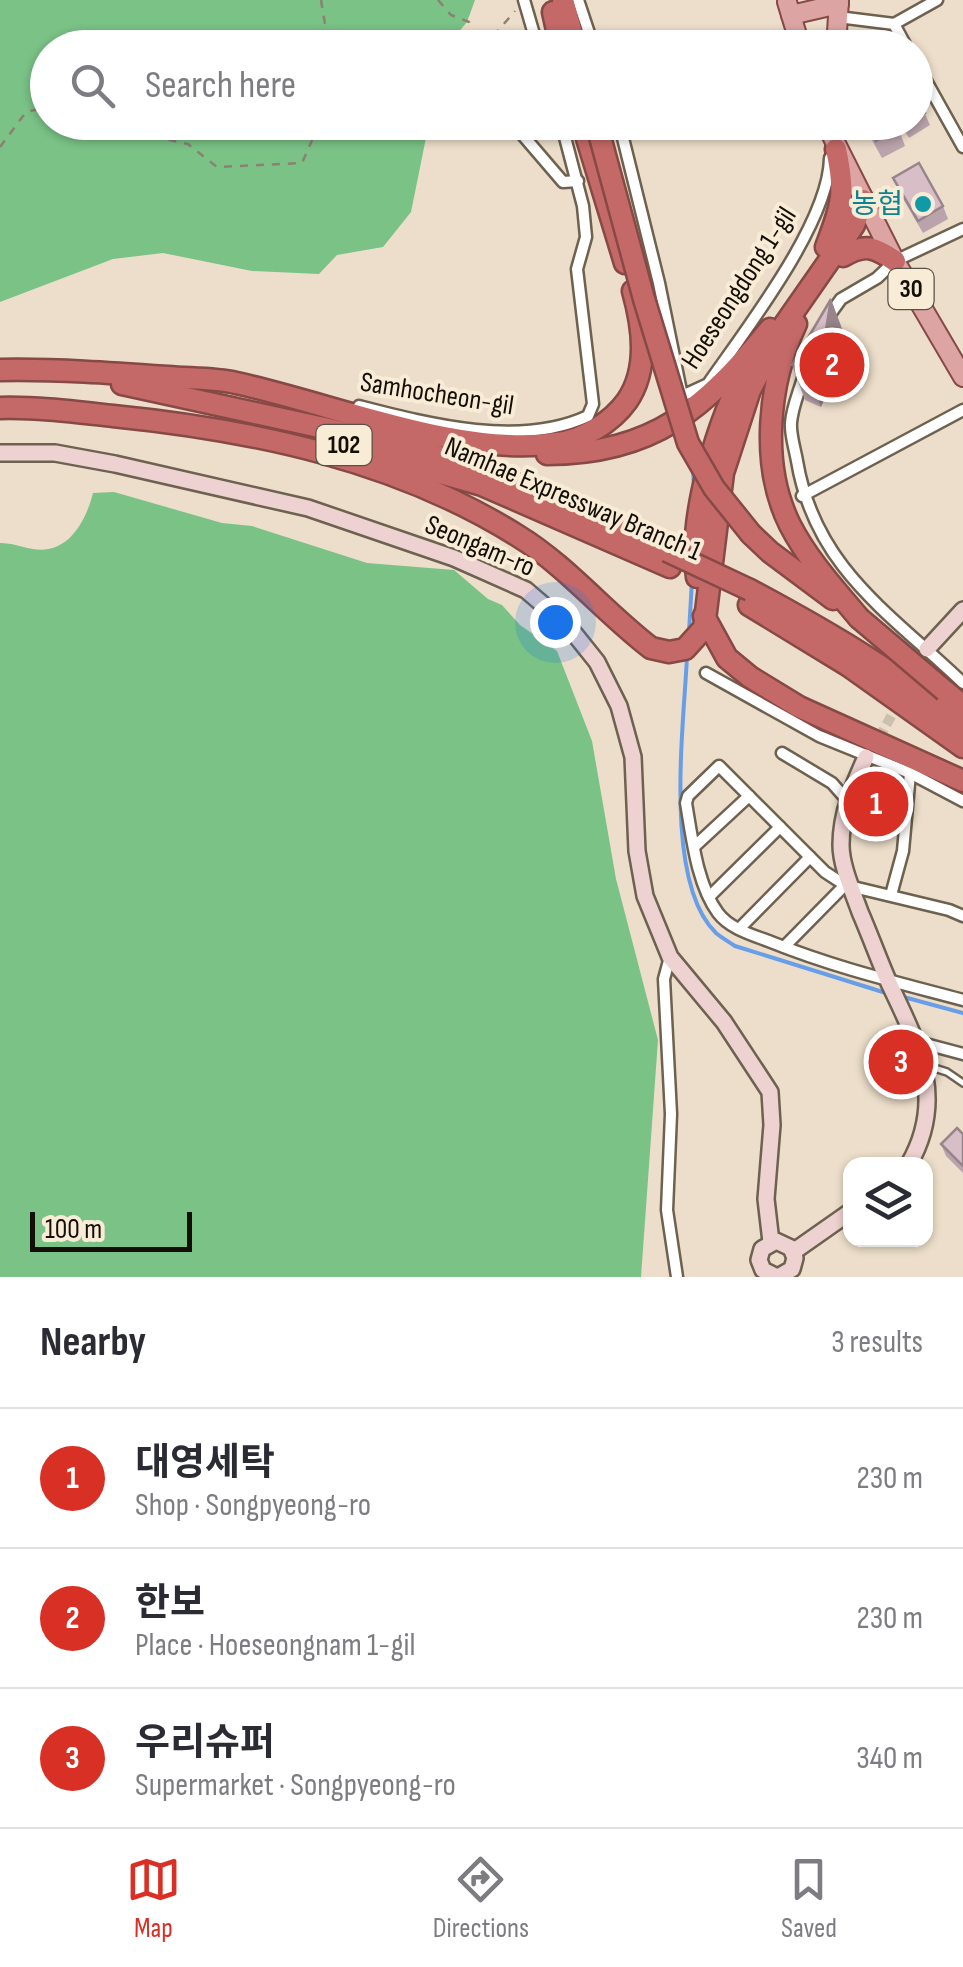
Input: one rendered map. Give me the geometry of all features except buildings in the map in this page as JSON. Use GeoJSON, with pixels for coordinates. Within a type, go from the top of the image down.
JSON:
{"type":"FeatureCollection","features":[{"type":"Feature","properties":{"kind":"highway"},"geometry":{"type":"LineString","coordinates":[[550,0],[557,30]]}},
{"type":"Feature","properties":{"kind":"highway"},"geometry":{"type":"LineString","coordinates":[[564,0],[572,30]]}},
{"type":"Feature","properties":{"kind":"highway"},"geometry":{"type":"LineString","coordinates":[[0,370],[108,372],[232,382],[419,430],[524,444],[560,443],[609,422],[629,398],[639,378],[642,332],[587,140]]}},
{"type":"Feature","properties":{"kind":"highway"},"geometry":{"type":"LineString","coordinates":[[601,140],[688,443],[714,488],[750,534],[770,552],[954,687],[963,706]]}},
{"type":"Feature","properties":{"kind":"highway"},"geometry":{"type":"LineString","coordinates":[[831,140],[844,184],[834,251]]}},
{"type":"Feature","properties":{"kind":"highway"},"geometry":{"type":"LineString","coordinates":[[859,618],[811,560],[789,522],[777,487],[770,440],[778,377],[789,338],[863,200]]}},
{"type":"Feature","properties":{"kind":"highway"},"geometry":{"type":"LineString","coordinates":[[0,408],[160,421],[283,442],[346,458],[467,508],[522,538],[651,648],[669,652],[686,649],[701,627],[713,566],[723,473],[750,390],[785,324],[854,225],[863,200]]}},
{"type":"Feature","properties":{"kind":"highway"},"geometry":{"type":"LineString","coordinates":[[124,384],[251,396],[497,454],[575,454],[617,446],[643,439],[670,425],[743,361],[854,225]]}},
{"type":"Feature","properties":{"kind":"highway"},"geometry":{"type":"LineString","coordinates":[[834,251],[871,247],[894,261]]}},
{"type":"Feature","properties":{"kind":"highway"},"geometry":{"type":"LineString","coordinates":[[770,328],[737,385],[721,424],[697,517],[694,556],[701,627],[727,658],[750,677],[867,748],[963,781]]}},
{"type":"Feature","properties":{"kind":"highway","name":"Namhae Expressway Branch 1"},"geometry":{"type":"LineString","coordinates":[[0,382],[124,384],[411,447],[554,497],[668,559],[801,617],[963,726]]}},
{"type":"Feature","properties":{"kind":"highway","name":"Namhae Expressway Branch 1"},"geometry":{"type":"LineString","coordinates":[[0,398],[176,412],[316,438],[482,485],[668,559]]}},
{"type":"Feature","properties":{"kind":"highway","name":"Namhae Expressway Branch 1"},"geometry":{"type":"LineString","coordinates":[[750,598],[963,747]]}},
{"type":"Feature","properties":{"kind":"main road"},"geometry":{"type":"LineString","coordinates":[[796,30],[788,4],[839,7]]}},
{"type":"Feature","properties":{"kind":"main road","name":"30"},"geometry":{"type":"LineString","coordinates":[[832,140],[894,261],[963,377]]}},
{"type":"Feature","properties":{"kind":"main road","name":"Seongam-ro"},"geometry":{"type":"LineString","coordinates":[[0,453],[55,453],[308,508],[454,558],[526,590],[547,606],[597,662],[619,706],[633,757],[638,851],[645,896],[670,956],[724,1022],[770,1092],[772,1125],[766,1199],[771,1242]]}},
{"type":"Feature","properties":{"kind":"main road"},"geometry":{"type":"LineString","coordinates":[[925,652],[963,610]]}},
{"type":"Feature","properties":{"kind":"main road"},"geometry":{"type":"LineString","coordinates":[[867,748],[847,800],[840,848],[848,885],[925,1066],[927,1112],[912,1157]]}},
{"type":"Feature","properties":{"kind":"main road"},"geometry":{"type":"LineString","coordinates":[[793,1252],[843,1217]]}},
{"type":"Feature","properties":{"kind":"main road"},"geometry":{"type":"LineString","coordinates":[[771,1242],[786,1244],[793,1252],[792,1268],[780,1277],[763,1270],[759,1260],[762,1249],[771,1242]]}},
{"type":"Feature","properties":{"kind":"street"},"geometry":{"type":"LineString","coordinates":[[578,0],[588,30]]}},
{"type":"Feature","properties":{"kind":"street"},"geometry":{"type":"LineString","coordinates":[[894,24],[937,0]]}},
{"type":"Feature","properties":{"kind":"street"},"geometry":{"type":"LineString","coordinates":[[524,1],[533,30]]}},
{"type":"Feature","properties":{"kind":"street"},"geometry":{"type":"LineString","coordinates":[[839,7],[894,24],[897,30]]}},
{"type":"Feature","properties":{"kind":"street"},"geometry":{"type":"LineString","coordinates":[[933,93],[963,147]]}},
{"type":"Feature","properties":{"kind":"street"},"geometry":{"type":"LineString","coordinates":[[528,140],[563,182],[578,180]]}},
{"type":"Feature","properties":{"kind":"street","name":"Samhocheon-gil"},"geometry":{"type":"LineString","coordinates":[[39,364],[91,364],[216,375],[470,428],[539,430],[572,423],[588,416],[593,404],[577,268],[586,237],[578,180],[566,140]]}},
{"type":"Feature","properties":{"kind":"street"},"geometry":{"type":"LineString","coordinates":[[624,140],[693,401]]}},
{"type":"Feature","properties":{"kind":"street","name":"Hoeseongdong 1-gil"},"geometry":{"type":"LineString","coordinates":[[693,401],[808,233],[830,175],[830,140]]}},
{"type":"Feature","properties":{"kind":"street"},"geometry":{"type":"LineString","coordinates":[[822,325],[841,299],[877,278],[894,261],[963,229]]}},
{"type":"Feature","properties":{"kind":"street"},"geometry":{"type":"LineString","coordinates":[[804,373],[790,424],[802,496],[839,565],[954,687]]}},
{"type":"Feature","properties":{"kind":"street"},"geometry":{"type":"LineString","coordinates":[[802,496],[963,410]]}},
{"type":"Feature","properties":{"kind":"street"},"geometry":{"type":"LineString","coordinates":[[706,673],[820,736],[867,748],[963,800]]}},
{"type":"Feature","properties":{"kind":"street"},"geometry":{"type":"LineString","coordinates":[[782,753],[830,782],[847,800]]}},
{"type":"Feature","properties":{"kind":"street"},"geometry":{"type":"LineString","coordinates":[[963,916],[848,885],[810,857],[719,766],[688,796],[686,803],[709,896],[722,918],[738,929],[835,967],[963,1000]]}},
{"type":"Feature","properties":{"kind":"street"},"geometry":{"type":"LineString","coordinates":[[892,895],[902,851],[910,773]]}},
{"type":"Feature","properties":{"kind":"street"},"geometry":{"type":"LineString","coordinates":[[696,846],[749,796]]}},
{"type":"Feature","properties":{"kind":"street"},"geometry":{"type":"LineString","coordinates":[[709,896],[780,827]]}},
{"type":"Feature","properties":{"kind":"street"},"geometry":{"type":"LineString","coordinates":[[738,929],[810,857]]}},
{"type":"Feature","properties":{"kind":"street"},"geometry":{"type":"LineString","coordinates":[[784,947],[848,885]]}},
{"type":"Feature","properties":{"kind":"street"},"geometry":{"type":"LineString","coordinates":[[670,956],[664,979],[671,1114],[667,1210],[676,1277]]}},
{"type":"Feature","properties":{"kind":"street"},"geometry":{"type":"LineString","coordinates":[[918,1042],[963,1054]]}},
{"type":"Feature","properties":{"kind":"lane"},"geometry":{"type":"LineString","coordinates":[[925,1066],[947,1072],[963,1083]]}},
{"type":"Feature","properties":{"kind":"path"},"geometry":{"type":"LineString","coordinates":[[321,0],[326,30]]}},
{"type":"Feature","properties":{"kind":"path"},"geometry":{"type":"LineString","coordinates":[[438,0],[450,16],[469,22],[473,30]]}},
{"type":"Feature","properties":{"kind":"path"},"geometry":{"type":"LineString","coordinates":[[498,30],[524,1]]}},
{"type":"Feature","properties":{"kind":"path"},"geometry":{"type":"LineString","coordinates":[[0,147],[30,111]]}},
{"type":"Feature","properties":{"kind":"path"},"geometry":{"type":"LineString","coordinates":[[169,140],[188,144],[217,167],[242,167],[302,163],[312,140]]}},
{"type":"Feature","properties":{"kind":"green space"},"geometry":{"type":"Polygon","coordinates":[[[0,0],[475,0],[460,30],[30,30],[30,140],[426,140],[411,212],[383,247],[337,255],[319,274],[252,271],[163,253],[113,259],[0,302],[0,0]]]}},
{"type":"Feature","properties":{"kind":"green space"},"geometry":{"type":"Polygon","coordinates":[[[114,492],[222,523],[252,526],[367,563],[454,570],[557,651],[592,741],[616,879],[658,1040],[641,1277],[0,1277],[0,543],[33,549],[56,547],[74,534],[93,493],[114,492]]]}},
{"type":"Feature","properties":{"kind":"waterway"},"geometry":{"type":"LineString","coordinates":[[693,468],[694,488]]}},
{"type":"Feature","properties":{"kind":"waterway"},"geometry":{"type":"LineString","coordinates":[[689,632],[692,581]]}},
{"type":"Feature","properties":{"kind":"waterway"},"geometry":{"type":"LineString","coordinates":[[687,656],[680,801],[689,878],[699,909],[716,933],[735,946],[886,993]]}},
{"type":"Feature","properties":{"kind":"waterway"},"geometry":{"type":"LineString","coordinates":[[900,996],[963,1013]]}},
{"type":"Feature","properties":{"kind":"tunnel"},"geometry":{"type":"LineString","coordinates":[[872,751],[900,700]]}},
{"type":"Feature","properties":{"kind":"place","name":"농협"},"geometry":{"type":"Point","coordinates":[923,204]}},
{"type":"Feature","properties":{"kind":"place","name":"한보"},"geometry":{"type":"Point","coordinates":[832,365]}},
{"type":"Feature","properties":{"kind":"place","name":"대영세탁"},"geometry":{"type":"Point","coordinates":[876,804]}},
{"type":"Feature","properties":{"kind":"place","name":"우리슈퍼"},"geometry":{"type":"Point","coordinates":[901,1062]}}]}
